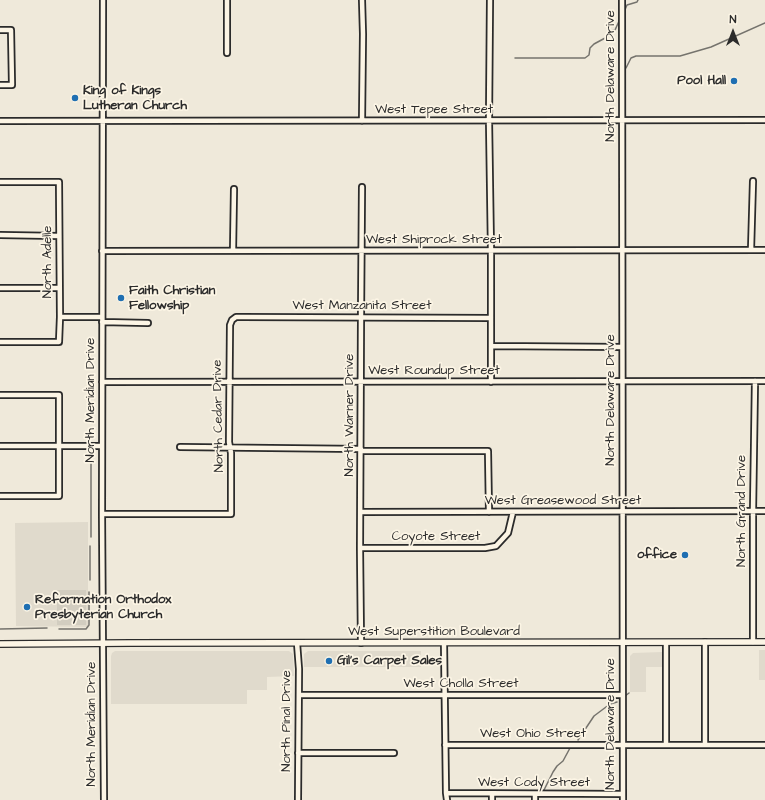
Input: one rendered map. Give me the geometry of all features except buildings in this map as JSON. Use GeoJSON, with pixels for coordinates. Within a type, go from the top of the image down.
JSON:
{"type":"FeatureCollection","features":[{"type":"Feature","properties":{"kind":"main road","name":"West Superstition Boulevard"},"geometry":{"type":"LineString","coordinates":[[0,644],[765,642]]}},
{"type":"Feature","properties":{"kind":"street","name":"North Meridian Drive"},"geometry":{"type":"LineString","coordinates":[[103,0],[102,514],[104,800]]}},
{"type":"Feature","properties":{"kind":"street"},"geometry":{"type":"LineString","coordinates":[[226,53],[227,0]]}},
{"type":"Feature","properties":{"kind":"street"},"geometry":{"type":"LineString","coordinates":[[362,0],[362,121]]}},
{"type":"Feature","properties":{"kind":"street"},"geometry":{"type":"LineString","coordinates":[[490,0],[491,382]]}},
{"type":"Feature","properties":{"kind":"street","name":"North Delaware Drive"},"geometry":{"type":"LineString","coordinates":[[622,0],[623,800]]}},
{"type":"Feature","properties":{"kind":"street"},"geometry":{"type":"LineString","coordinates":[[0,30],[12,30],[12,85],[0,85]]}},
{"type":"Feature","properties":{"kind":"street","name":"West Tepee Street"},"geometry":{"type":"LineString","coordinates":[[0,121],[765,120]]}},
{"type":"Feature","properties":{"kind":"street"},"geometry":{"type":"LineString","coordinates":[[751,250],[753,181]]}},
{"type":"Feature","properties":{"kind":"street","name":"North Adelle"},"geometry":{"type":"LineString","coordinates":[[0,182],[59,182],[60,317],[59,342],[0,342]]}},
{"type":"Feature","properties":{"kind":"street","name":"North Warner Drive"},"geometry":{"type":"LineString","coordinates":[[361,643],[360,548],[362,187]]}},
{"type":"Feature","properties":{"kind":"street"},"geometry":{"type":"LineString","coordinates":[[233,251],[234,189]]}},
{"type":"Feature","properties":{"kind":"street"},"geometry":{"type":"LineString","coordinates":[[0,235],[59,236]]}},
{"type":"Feature","properties":{"kind":"street","name":"West Shiprock Street"},"geometry":{"type":"LineString","coordinates":[[102,251],[765,250]]}},
{"type":"Feature","properties":{"kind":"street"},"geometry":{"type":"LineString","coordinates":[[0,288],[59,288]]}},
{"type":"Feature","properties":{"kind":"street"},"geometry":{"type":"LineString","coordinates":[[60,317],[148,323]]}},
{"type":"Feature","properties":{"kind":"street","name":"West Manzanita Street"},"geometry":{"type":"LineString","coordinates":[[234,318],[491,318]]}},
{"type":"Feature","properties":{"kind":"street","name":"North Cedar Drive"},"geometry":{"type":"LineString","coordinates":[[102,514],[231,514],[229,382],[230,326],[234,318]]}},
{"type":"Feature","properties":{"kind":"street"},"geometry":{"type":"LineString","coordinates":[[491,346],[622,347]]}},
{"type":"Feature","properties":{"kind":"street","name":"North Grand Drive"},"geometry":{"type":"LineString","coordinates":[[753,642],[755,381]]}},
{"type":"Feature","properties":{"kind":"street","name":"West Roundup Street"},"geometry":{"type":"LineString","coordinates":[[102,382],[765,381]]}},
{"type":"Feature","properties":{"kind":"street"},"geometry":{"type":"LineString","coordinates":[[0,394],[59,395],[59,496],[0,496]]}},
{"type":"Feature","properties":{"kind":"street"},"geometry":{"type":"LineString","coordinates":[[0,446],[102,446]]}},
{"type":"Feature","properties":{"kind":"street"},"geometry":{"type":"LineString","coordinates":[[180,447],[488,451],[489,512]]}},
{"type":"Feature","properties":{"kind":"street","name":"West Greasewood Street"},"geometry":{"type":"LineString","coordinates":[[361,512],[765,511]]}},
{"type":"Feature","properties":{"kind":"street","name":"Coyote Street"},"geometry":{"type":"LineString","coordinates":[[360,548],[485,548],[496,546],[508,533],[513,512]]}},
{"type":"Feature","properties":{"kind":"street"},"geometry":{"type":"LineString","coordinates":[[705,642],[705,745]]}},
{"type":"Feature","properties":{"kind":"street","name":"North Pinal Drive"},"geometry":{"type":"LineString","coordinates":[[298,643],[298,800]]}},
{"type":"Feature","properties":{"kind":"street"},"geometry":{"type":"LineString","coordinates":[[444,643],[447,800]]}},
{"type":"Feature","properties":{"kind":"street"},"geometry":{"type":"LineString","coordinates":[[666,643],[666,745]]}},
{"type":"Feature","properties":{"kind":"street","name":"West Cholla Street"},"geometry":{"type":"LineString","coordinates":[[299,695],[622,695]]}},
{"type":"Feature","properties":{"kind":"street","name":"West Ohio Street"},"geometry":{"type":"LineString","coordinates":[[445,745],[765,745]]}},
{"type":"Feature","properties":{"kind":"street"},"geometry":{"type":"LineString","coordinates":[[298,753],[394,753]]}},
{"type":"Feature","properties":{"kind":"street","name":"West Cody Street"},"geometry":{"type":"LineString","coordinates":[[446,793],[623,794]]}},
{"type":"Feature","properties":{"kind":"street"},"geometry":{"type":"LineString","coordinates":[[492,794],[492,800]]}},
{"type":"Feature","properties":{"kind":"street"},"geometry":{"type":"LineString","coordinates":[[535,794],[535,800]]}},
{"type":"Feature","properties":{"kind":"street"},"geometry":{"type":"LineString","coordinates":[[579,794],[579,800]]}},
{"type":"Feature","properties":{"kind":"shaded area"},"geometry":{"type":"Polygon","coordinates":[[[88,522],[88,627],[16,626],[15,523],[88,522]]]}},
{"type":"Feature","properties":{"kind":"shaded area"},"geometry":{"type":"Polygon","coordinates":[[[57,590],[86,590],[86,625],[57,625],[57,590]]]}},
{"type":"Feature","properties":{"kind":"shaded area"},"geometry":{"type":"Polygon","coordinates":[[[759,650],[765,650],[765,680],[759,680],[759,650]]]}},
{"type":"Feature","properties":{"kind":"shaded area"},"geometry":{"type":"Polygon","coordinates":[[[115,651],[289,651],[293,654],[294,676],[267,677],[267,690],[247,690],[247,704],[111,704],[111,656],[115,651]]]}},
{"type":"Feature","properties":{"kind":"shaded area"},"geometry":{"type":"Polygon","coordinates":[[[308,651],[421,651],[421,667],[304,667],[304,654],[308,651]]]}},
{"type":"Feature","properties":{"kind":"shaded area"},"geometry":{"type":"Polygon","coordinates":[[[662,652],[662,667],[646,667],[646,692],[630,692],[630,656],[633,653],[662,652]]]}},
{"type":"Feature","properties":{"kind":"waterway"},"geometry":{"type":"LineString","coordinates":[[624,12],[627,5],[637,2],[638,0]]}},
{"type":"Feature","properties":{"kind":"waterway"},"geometry":{"type":"LineString","coordinates":[[515,58],[585,58],[589,55],[590,48],[594,44],[607,37],[611,31],[615,30],[620,19]]}},
{"type":"Feature","properties":{"kind":"waterway"},"geometry":{"type":"LineString","coordinates":[[626,68],[631,58],[636,56],[680,56],[711,47],[765,23]]}},
{"type":"Feature","properties":{"kind":"waterway"},"geometry":{"type":"LineString","coordinates":[[91,454],[91,537]]}},
{"type":"Feature","properties":{"kind":"waterway"},"geometry":{"type":"LineString","coordinates":[[90,546],[90,580]]}},
{"type":"Feature","properties":{"kind":"waterway"},"geometry":{"type":"LineString","coordinates":[[59,629],[86,629],[89,625],[89,592]]}},
{"type":"Feature","properties":{"kind":"waterway"},"geometry":{"type":"LineString","coordinates":[[0,629],[47,628]]}},
{"type":"Feature","properties":{"kind":"waterway"},"geometry":{"type":"LineString","coordinates":[[625,696],[629,693]]}},
{"type":"Feature","properties":{"kind":"waterway"},"geometry":{"type":"LineString","coordinates":[[578,740],[594,716],[610,704],[617,702]]}},
{"type":"Feature","properties":{"kind":"waterway"},"geometry":{"type":"LineString","coordinates":[[544,790],[553,772],[563,761],[570,748]]}},
{"type":"Feature","properties":{"kind":"place","name":"Pool Hall"},"geometry":{"type":"Point","coordinates":[734,81]}},
{"type":"Feature","properties":{"kind":"place","name":"King of Kings Lutheran Church"},"geometry":{"type":"Point","coordinates":[75,98]}},
{"type":"Feature","properties":{"kind":"place","name":"Faith Christian Fellowship"},"geometry":{"type":"Point","coordinates":[121,298]}},
{"type":"Feature","properties":{"kind":"place","name":"office"},"geometry":{"type":"Point","coordinates":[685,555]}},
{"type":"Feature","properties":{"kind":"place","name":"Reformation Orthodox Presbyterian Church"},"geometry":{"type":"Point","coordinates":[27,607]}},
{"type":"Feature","properties":{"kind":"place","name":"Gil's Carpet Sales"},"geometry":{"type":"Point","coordinates":[329,661]}}]}
